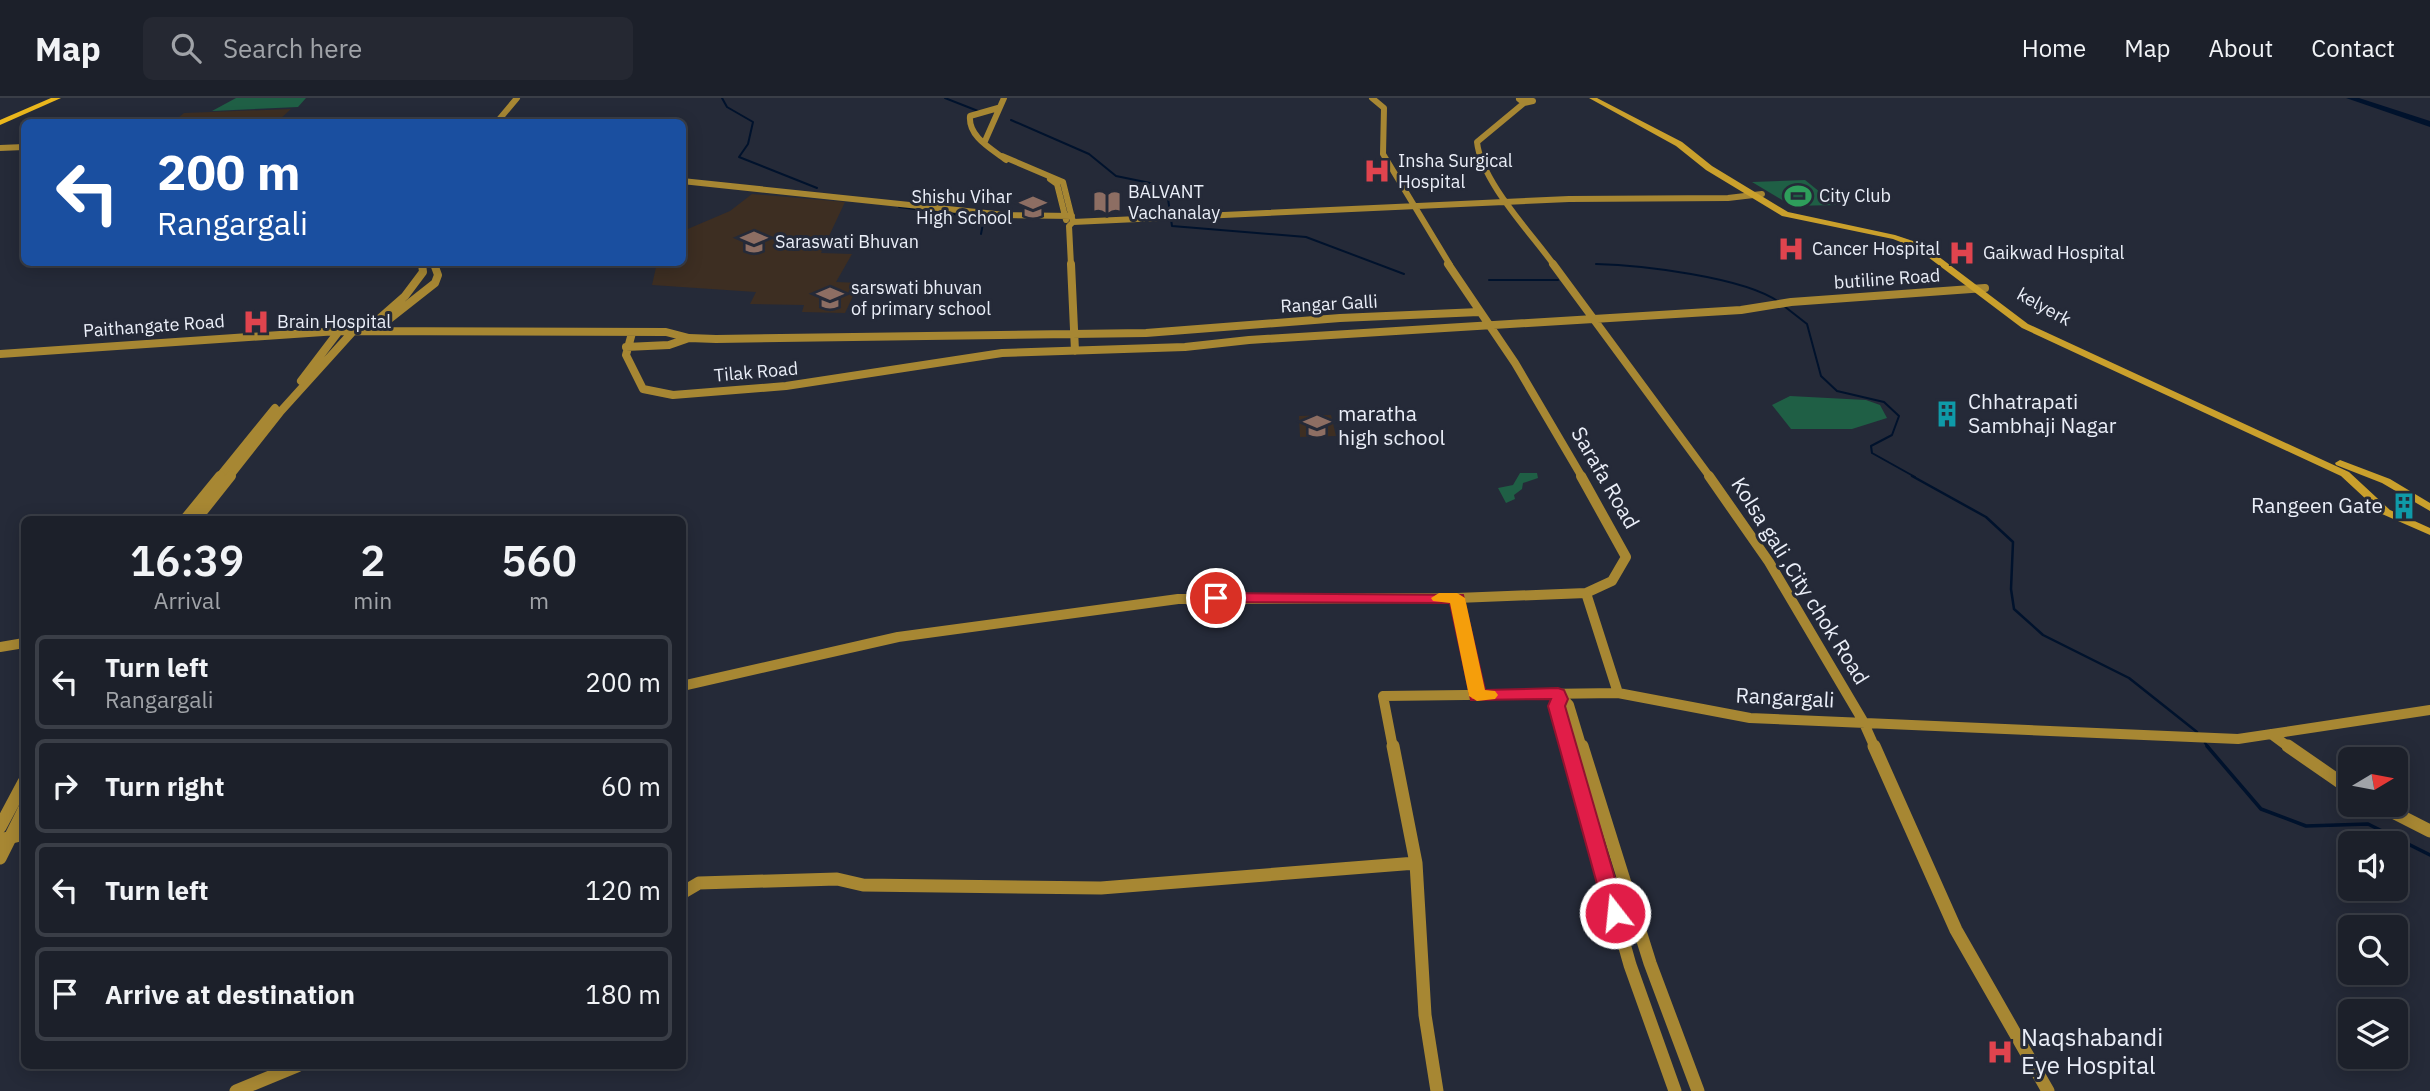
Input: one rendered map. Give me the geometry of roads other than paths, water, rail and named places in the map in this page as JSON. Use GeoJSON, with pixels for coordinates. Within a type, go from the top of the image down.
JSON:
{"type":"FeatureCollection","features":[{"type":"Feature","properties":{"kind":"highway"},"geometry":{"type":"LineString","coordinates":[[0,121],[50,98]]}},
{"type":"Feature","properties":{"kind":"highway"},"geometry":{"type":"LineString","coordinates":[[0,121],[57,98]]}},
{"type":"Feature","properties":{"kind":"main road"},"geometry":{"type":"LineString","coordinates":[[1592,98],[1653,130]]}},
{"type":"Feature","properties":{"kind":"main road"},"geometry":{"type":"LineString","coordinates":[[1600,98],[1709,164],[1737,185],[1796,218],[1909,242],[1930,253],[2005,314],[2036,331],[2290,443],[2355,480],[2386,512],[2430,532]]}},
{"type":"Feature","properties":{"kind":"main road","name":"kelyerk"},"geometry":{"type":"LineString","coordinates":[[1653,130],[1683,140],[1709,164],[1757,195],[1801,214],[1909,236],[1938,251],[2024,317],[2042,327],[2290,443],[2366,476],[2386,481],[2430,508]]}},
{"type":"Feature","properties":{"kind":"main road"},"geometry":{"type":"LineString","coordinates":[[1735,196],[1739,191],[1737,185]]}},
{"type":"Feature","properties":{"kind":"main road"},"geometry":{"type":"LineString","coordinates":[[1735,196],[1757,195]]}},
{"type":"Feature","properties":{"kind":"street"},"geometry":{"type":"LineString","coordinates":[[500,119],[520,98]]}},
{"type":"Feature","properties":{"kind":"street"},"geometry":{"type":"LineString","coordinates":[[505,119],[520,98]]}},
{"type":"Feature","properties":{"kind":"street"},"geometry":{"type":"LineString","coordinates":[[985,141],[1004,98]]}},
{"type":"Feature","properties":{"kind":"street"},"geometry":{"type":"LineString","coordinates":[[1010,98],[998,110],[968,119],[970,130],[985,141],[988,148],[1056,182],[1069,217],[1075,351]]}},
{"type":"Feature","properties":{"kind":"street"},"geometry":{"type":"LineString","coordinates":[[1372,98],[1384,108],[1383,154],[1412,206],[1489,326]]}},
{"type":"Feature","properties":{"kind":"street","name":"Kolsa gali ,City chok Road"},"geometry":{"type":"LineString","coordinates":[[1529,99],[1477,142],[1478,153],[1492,181],[1769,562],[1863,721],[1956,930],[2048,1091]]}},
{"type":"Feature","properties":{"kind":"street"},"geometry":{"type":"LineString","coordinates":[[0,149],[21,148]]}},
{"type":"Feature","properties":{"kind":"street"},"geometry":{"type":"LineString","coordinates":[[686,177],[714,183],[1069,217]]}},
{"type":"Feature","properties":{"kind":"street"},"geometry":{"type":"LineString","coordinates":[[686,181],[1005,215],[1069,217],[1160,218],[1507,202],[1757,195]]}},
{"type":"Feature","properties":{"kind":"street"},"geometry":{"type":"LineString","coordinates":[[199,516],[281,411],[367,328],[405,296],[423,272],[422,266]]}},
{"type":"Feature","properties":{"kind":"street"},"geometry":{"type":"LineString","coordinates":[[367,328],[435,284],[438,275],[435,266]]}},
{"type":"Feature","properties":{"kind":"street","name":"butiline Road"},"geometry":{"type":"LineString","coordinates":[[1075,351],[1149,346],[1185,347],[1249,340],[1741,310],[1764,304],[1985,288]]}},
{"type":"Feature","properties":{"kind":"street","name":"Rangar Galli"},"geometry":{"type":"LineString","coordinates":[[689,338],[1146,333],[1479,312]]}},
{"type":"Feature","properties":{"kind":"street","name":"Sarafa Road"},"geometry":{"type":"LineString","coordinates":[[1489,326],[1571,456],[1626,557],[1615,580],[1604,589],[1586,593]]}},
{"type":"Feature","properties":{"kind":"street"},"geometry":{"type":"LineString","coordinates":[[187,516],[253,433],[304,378],[340,328]]}},
{"type":"Feature","properties":{"kind":"street","name":"Paithangate Road"},"geometry":{"type":"LineString","coordinates":[[0,352],[340,328],[632,332]]}},
{"type":"Feature","properties":{"kind":"street"},"geometry":{"type":"LineString","coordinates":[[632,332],[666,332],[689,338],[669,345],[626,347],[632,332]]}},
{"type":"Feature","properties":{"kind":"street"},"geometry":{"type":"LineString","coordinates":[[1146,333],[1149,346]]}},
{"type":"Feature","properties":{"kind":"street","name":"Tilak Road"},"geometry":{"type":"LineString","coordinates":[[626,347],[626,355],[643,389],[673,395],[786,386],[1002,353],[1075,351]]}},
{"type":"Feature","properties":{"kind":"street"},"geometry":{"type":"LineString","coordinates":[[686,685],[898,637],[1178,598],[1457,598],[1586,593],[1618,693]]}},
{"type":"Feature","properties":{"kind":"street"},"geometry":{"type":"LineString","coordinates":[[1457,598],[1477,696]]}},
{"type":"Feature","properties":{"kind":"street"},"geometry":{"type":"LineString","coordinates":[[0,647],[21,644]]}},
{"type":"Feature","properties":{"kind":"street","name":"Rangargali"},"geometry":{"type":"LineString","coordinates":[[1416,863],[1384,696],[1559,696],[1618,693],[1749,718],[2224,738],[2271,734],[2430,710]]}},
{"type":"Feature","properties":{"kind":"street"},"geometry":{"type":"LineString","coordinates":[[1675,1091],[1630,965],[1556,706],[1559,696],[1569,705],[1650,963],[1698,1091]]}},
{"type":"Feature","properties":{"kind":"street"},"geometry":{"type":"LineString","coordinates":[[2271,734],[2338,781]]}},
{"type":"Feature","properties":{"kind":"street"},"geometry":{"type":"LineString","coordinates":[[0,858],[21,793]]}},
{"type":"Feature","properties":{"kind":"street"},"geometry":{"type":"LineString","coordinates":[[10,833],[21,815]]}},
{"type":"Feature","properties":{"kind":"street"},"geometry":{"type":"LineString","coordinates":[[2403,817],[2430,831]]}},
{"type":"Feature","properties":{"kind":"street"},"geometry":{"type":"LineString","coordinates":[[686,890],[699,883],[837,880],[854,888],[902,884],[968,889],[1059,889],[1216,881],[1383,863],[1416,863],[1425,1015],[1437,1091]]}},
{"type":"Feature","properties":{"kind":"street"},"geometry":{"type":"LineString","coordinates":[[236,1091],[290,1069]]}},
{"type":"Feature","properties":{"kind":"waterway"},"geometry":{"type":"LineString","coordinates":[[722,98],[727,107],[753,122],[748,144],[739,157],[817,188]]}},
{"type":"Feature","properties":{"kind":"waterway"},"geometry":{"type":"LineString","coordinates":[[945,98],[978,111]]}},
{"type":"Feature","properties":{"kind":"waterway"},"geometry":{"type":"LineString","coordinates":[[2350,98],[2430,124]]}},
{"type":"Feature","properties":{"kind":"waterway"},"geometry":{"type":"LineString","coordinates":[[1011,120],[1089,154],[1116,176],[1155,184],[1167,192],[1172,226],[1306,237],[1404,274]]}},
{"type":"Feature","properties":{"kind":"waterway"},"geometry":{"type":"LineString","coordinates":[[899,207],[984,218],[981,234]]}},
{"type":"Feature","properties":{"kind":"waterway"},"geometry":{"type":"LineString","coordinates":[[1596,264],[1664,270],[1717,279],[1763,293],[1779,302]]}},
{"type":"Feature","properties":{"kind":"waterway"},"geometry":{"type":"LineString","coordinates":[[1489,280],[1558,280]]}},
{"type":"Feature","properties":{"kind":"waterway"},"geometry":{"type":"LineString","coordinates":[[1784,306],[1807,324],[1821,376],[1837,391],[1884,402],[1899,416],[1892,435],[1871,446],[1872,453],[1915,477]]}},
{"type":"Feature","properties":{"kind":"waterway"},"geometry":{"type":"LineString","coordinates":[[1912,476],[1986,517],[2013,542],[2011,589],[2014,609],[2043,635],[2129,678],[2197,732]]}},
{"type":"Feature","properties":{"kind":"waterway"},"geometry":{"type":"LineString","coordinates":[[2205,743],[2209,748]]}},
{"type":"Feature","properties":{"kind":"waterway"},"geometry":{"type":"LineString","coordinates":[[2207,746],[2261,809],[2306,826],[2368,824],[2430,855]]}},
{"type":"Feature","properties":{"kind":"place","name":"Insha Surgical Hospital"},"geometry":{"type":"Point","coordinates":[1377,171]}},
{"type":"Feature","properties":{"kind":"place","name":"City Club"},"geometry":{"type":"Point","coordinates":[1798,196]}},
{"type":"Feature","properties":{"kind":"place","name":"BALVANT Vachanalay"},"geometry":{"type":"Point","coordinates":[1107,202]}},
{"type":"Feature","properties":{"kind":"place","name":"Shishu Vihar High School"},"geometry":{"type":"Point","coordinates":[1033,207]}},
{"type":"Feature","properties":{"kind":"place","name":"Saraswati Bhuvan"},"geometry":{"type":"Point","coordinates":[754,242]}},
{"type":"Feature","properties":{"kind":"place","name":"Cancer Hospital"},"geometry":{"type":"Point","coordinates":[1791,249]}},
{"type":"Feature","properties":{"kind":"place","name":"Gaikwad Hospital"},"geometry":{"type":"Point","coordinates":[1962,253]}},
{"type":"Feature","properties":{"kind":"place","name":"sarswati bhuvan of primary school"},"geometry":{"type":"Point","coordinates":[830,298]}},
{"type":"Feature","properties":{"kind":"place","name":"Brain Hospital"},"geometry":{"type":"Point","coordinates":[256,322]}},
{"type":"Feature","properties":{"kind":"place","name":"Chhatrapati Sambhaji Nagar"},"geometry":{"type":"Point","coordinates":[1947,414]}},
{"type":"Feature","properties":{"kind":"place","name":"maratha high school"},"geometry":{"type":"Point","coordinates":[1317,426]}},
{"type":"Feature","properties":{"kind":"place","name":"Rangeen Gate"},"geometry":{"type":"Point","coordinates":[2404,506]}},
{"type":"Feature","properties":{"kind":"place","name":"Naqshabandi Eye Hospital"},"geometry":{"type":"Point","coordinates":[2000,1052]}}]}
